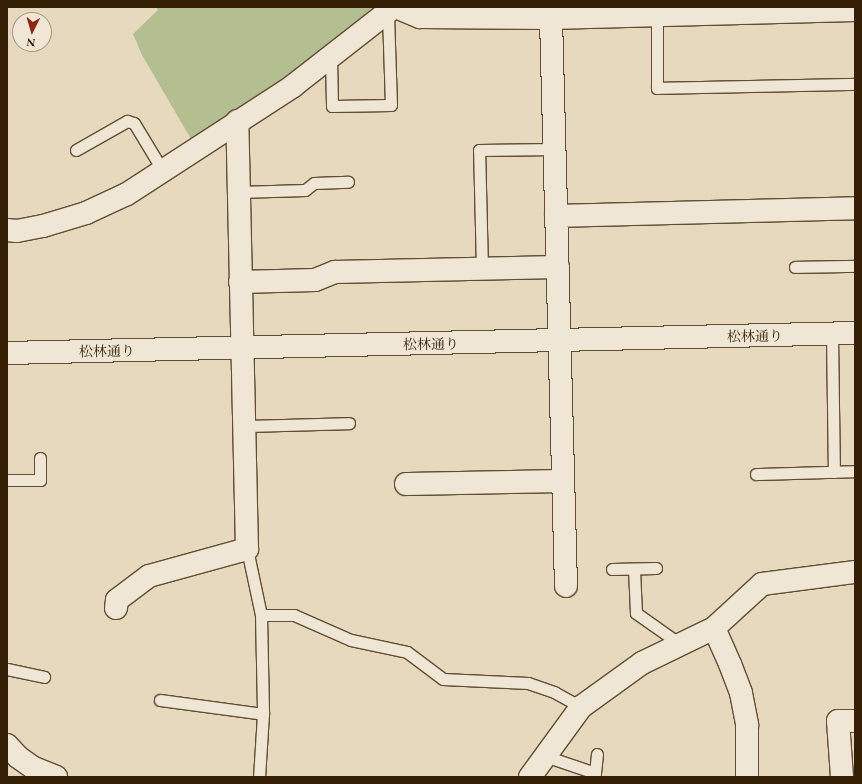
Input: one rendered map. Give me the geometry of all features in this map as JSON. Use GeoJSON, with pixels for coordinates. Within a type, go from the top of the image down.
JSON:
{"type":"FeatureCollection","features":[{"type":"Feature","properties":{"kind":"street"},"geometry":{"type":"LineString","coordinates":[[7,230],[17,231],[43,226],[86,213],[127,194],[237,121],[293,86],[393,9],[420,17],[551,18],[657,15],[704,11],[855,10]]}},
{"type":"Feature","properties":{"kind":"street"},"geometry":{"type":"LineString","coordinates":[[551,18],[566,586]]}},
{"type":"Feature","properties":{"kind":"street"},"geometry":{"type":"LineString","coordinates":[[116,608],[117,600],[149,576],[247,550],[241,348],[237,121]]}},
{"type":"Feature","properties":{"kind":"street"},"geometry":{"type":"LineString","coordinates":[[556,216],[855,208]]}},
{"type":"Feature","properties":{"kind":"street"},"geometry":{"type":"LineString","coordinates":[[240,282],[315,280],[335,272],[558,267]]}},
{"type":"Feature","properties":{"kind":"street","name":"松林通り"},"geometry":{"type":"LineString","coordinates":[[7,353],[855,333]]}},
{"type":"Feature","properties":{"kind":"street"},"geometry":{"type":"LineString","coordinates":[[406,484],[563,481]]}},
{"type":"Feature","properties":{"kind":"street"},"geometry":{"type":"LineString","coordinates":[[530,777],[581,707],[642,663],[714,628],[762,584],[855,572]]}},
{"type":"Feature","properties":{"kind":"street"},"geometry":{"type":"LineString","coordinates":[[714,628],[741,693],[747,725],[746,777]]}},
{"type":"Feature","properties":{"kind":"street"},"geometry":{"type":"LineString","coordinates":[[842,777],[838,721],[855,721]]}},
{"type":"Feature","properties":{"kind":"street"},"geometry":{"type":"LineString","coordinates":[[20,760],[56,777]]}},
{"type":"Feature","properties":{"kind":"lane"},"geometry":{"type":"LineString","coordinates":[[331,57],[332,106],[391,105],[393,9]]}},
{"type":"Feature","properties":{"kind":"lane"},"geometry":{"type":"LineString","coordinates":[[657,15],[657,88],[855,84]]}},
{"type":"Feature","properties":{"kind":"lane"},"geometry":{"type":"LineString","coordinates":[[76,150],[127,121],[134,123],[163,171]]}},
{"type":"Feature","properties":{"kind":"lane"},"geometry":{"type":"LineString","coordinates":[[482,269],[479,150],[555,149]]}},
{"type":"Feature","properties":{"kind":"lane"},"geometry":{"type":"LineString","coordinates":[[239,192],[305,190],[314,183],[348,182]]}},
{"type":"Feature","properties":{"kind":"lane"},"geometry":{"type":"LineString","coordinates":[[795,268],[855,266]]}},
{"type":"Feature","properties":{"kind":"lane"},"geometry":{"type":"LineString","coordinates":[[832,334],[834,472]]}},
{"type":"Feature","properties":{"kind":"lane"},"geometry":{"type":"LineString","coordinates":[[244,426],[349,423]]}},
{"type":"Feature","properties":{"kind":"lane"},"geometry":{"type":"LineString","coordinates":[[7,480],[40,480],[40,458]]}},
{"type":"Feature","properties":{"kind":"lane"},"geometry":{"type":"LineString","coordinates":[[756,474],[855,471]]}},
{"type":"Feature","properties":{"kind":"lane"},"geometry":{"type":"LineString","coordinates":[[247,550],[261,615],[263,714],[258,777]]}},
{"type":"Feature","properties":{"kind":"lane"},"geometry":{"type":"LineString","coordinates":[[612,569],[656,568]]}},
{"type":"Feature","properties":{"kind":"lane"},"geometry":{"type":"LineString","coordinates":[[634,569],[636,613],[680,644]]}},
{"type":"Feature","properties":{"kind":"lane"},"geometry":{"type":"LineString","coordinates":[[261,615],[294,615],[351,640],[407,652],[443,679],[528,683],[554,692],[581,707]]}},
{"type":"Feature","properties":{"kind":"lane"},"geometry":{"type":"LineString","coordinates":[[7,669],[44,677]]}},
{"type":"Feature","properties":{"kind":"lane"},"geometry":{"type":"LineString","coordinates":[[160,700],[263,714]]}},
{"type":"Feature","properties":{"kind":"lane"},"geometry":{"type":"LineString","coordinates":[[545,756],[595,775],[597,754]]}},
{"type":"Feature","properties":{"kind":"green space"},"geometry":{"type":"Polygon","coordinates":[[[156,7],[372,7],[372,13],[310,63],[191,139],[142,55],[133,34],[158,10],[156,7]]]}}]}
